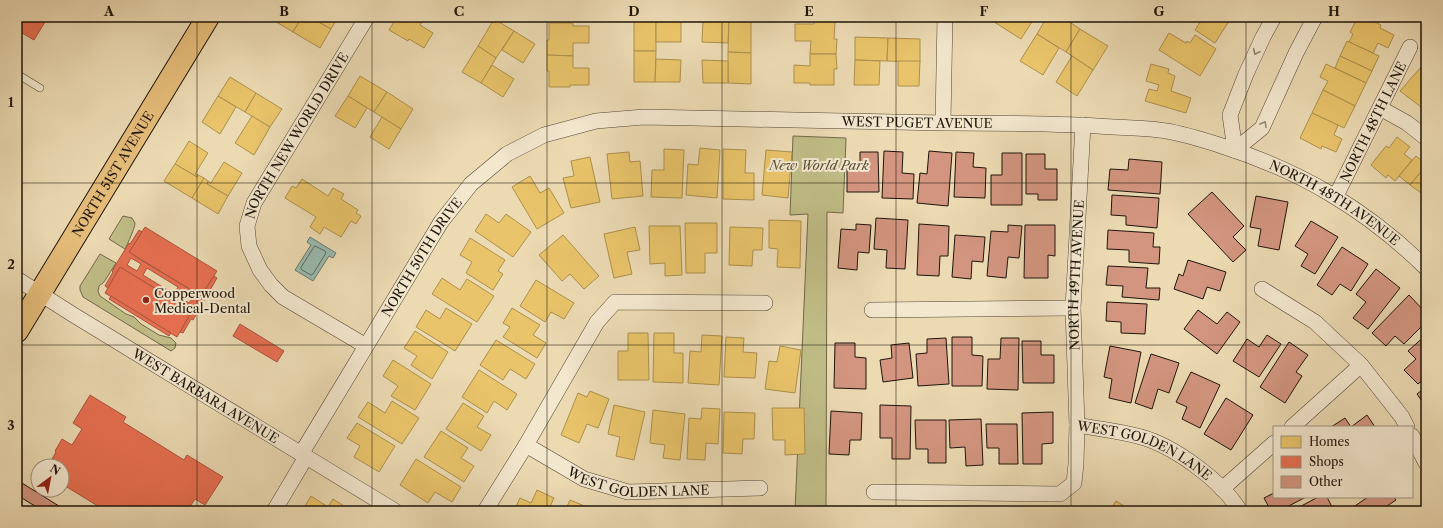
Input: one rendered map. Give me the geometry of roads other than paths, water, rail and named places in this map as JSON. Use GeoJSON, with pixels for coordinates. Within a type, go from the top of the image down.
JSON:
{"type":"FeatureCollection","features":[{"type":"Feature","properties":{"kind":"main road","name":"NORTH 51ST AVENUE"},"geometry":{"type":"LineString","coordinates":[[17,332],[208,17]]}},
{"type":"Feature","properties":{"kind":"street","name":"NORTH NEW WORLD DRIVE"},"geometry":{"type":"LineString","coordinates":[[366,346],[283,297],[271,285],[260,270],[252,254],[249,246],[247,226],[254,203],[367,17]]}},
{"type":"Feature","properties":{"kind":"street"},"geometry":{"type":"LineString","coordinates":[[943,122],[945,17]]}},
{"type":"Feature","properties":{"kind":"street"},"geometry":{"type":"LineString","coordinates":[[1235,150],[1230,114],[1254,55],[1274,17]]}},
{"type":"Feature","properties":{"kind":"street"},"geometry":{"type":"LineString","coordinates":[[1235,150],[1262,128],[1296,53],[1315,17]]}},
{"type":"Feature","properties":{"kind":"street","name":"NORTH 48TH LANE"},"geometry":{"type":"LineString","coordinates":[[1336,196],[1410,48]]}},
{"type":"Feature","properties":{"kind":"street"},"geometry":{"type":"LineString","coordinates":[[1380,108],[1407,123],[1426,138]]}},
{"type":"Feature","properties":{"kind":"street","name":"WEST PUGET AVENUE"},"geometry":{"type":"LineString","coordinates":[[596,120],[644,117],[1083,125],[1160,130],[1195,138],[1235,150]]}},
{"type":"Feature","properties":{"kind":"street","name":"NORTH 50TH DRIVE"},"geometry":{"type":"LineString","coordinates":[[274,511],[366,346],[441,222],[471,184],[507,154],[544,135],[596,120]]}},
{"type":"Feature","properties":{"kind":"street","name":"NORTH 49TH AVENUE"},"geometry":{"type":"LineString","coordinates":[[1077,425],[1073,308],[1083,125]]}},
{"type":"Feature","properties":{"kind":"street","name":"NORTH 48TH AVENUE"},"geometry":{"type":"LineString","coordinates":[[1235,150],[1274,165],[1336,196],[1358,210],[1388,233],[1426,268]]}},
{"type":"Feature","properties":{"kind":"street","name":"WEST BARBARA AVENUE"},"geometry":{"type":"LineString","coordinates":[[17,279],[395,511]]}},
{"type":"Feature","properties":{"kind":"street"},"geometry":{"type":"LineString","coordinates":[[1262,289],[1315,322],[1361,365],[1402,417],[1406,426]]}},
{"type":"Feature","properties":{"kind":"street"},"geometry":{"type":"LineString","coordinates":[[485,511],[526,445],[597,322],[615,302],[765,303]]}},
{"type":"Feature","properties":{"kind":"street"},"geometry":{"type":"LineString","coordinates":[[872,310],[1073,308]]}},
{"type":"Feature","properties":{"kind":"street"},"geometry":{"type":"LineString","coordinates":[[1293,426],[1361,365]]}},
{"type":"Feature","properties":{"kind":"street","name":"WEST GOLDEN LANE"},"geometry":{"type":"LineString","coordinates":[[874,492],[1060,494],[1074,484],[1077,425],[1141,437],[1171,450],[1202,470],[1222,489],[1240,511]]}},
{"type":"Feature","properties":{"kind":"street"},"geometry":{"type":"LineString","coordinates":[[1413,438],[1426,463]]}},
{"type":"Feature","properties":{"kind":"street"},"geometry":{"type":"LineString","coordinates":[[1222,489],[1273,444]]}},
{"type":"Feature","properties":{"kind":"street","name":"WEST GOLDEN LANE"},"geometry":{"type":"LineString","coordinates":[[526,445],[584,479],[628,492],[760,488]]}},
{"type":"Feature","properties":{"kind":"lane"},"geometry":{"type":"LineString","coordinates":[[17,74],[40,88]]}},
{"type":"Feature","properties":{"kind":"water"},"geometry":{"type":"Polygon","coordinates":[[[310,237],[336,253],[333,258],[329,256],[313,281],[295,270],[311,245],[307,242],[310,237]]]}},
{"type":"Feature","properties":{"kind":"place","name":"Copperwood Medical-Dental"},"geometry":{"type":"Point","coordinates":[146,300]}},
{"type":"Feature","properties":{"kind":"park label","name":"New World Park"},"geometry":{"type":"Point","coordinates":[819,165]}}]}
